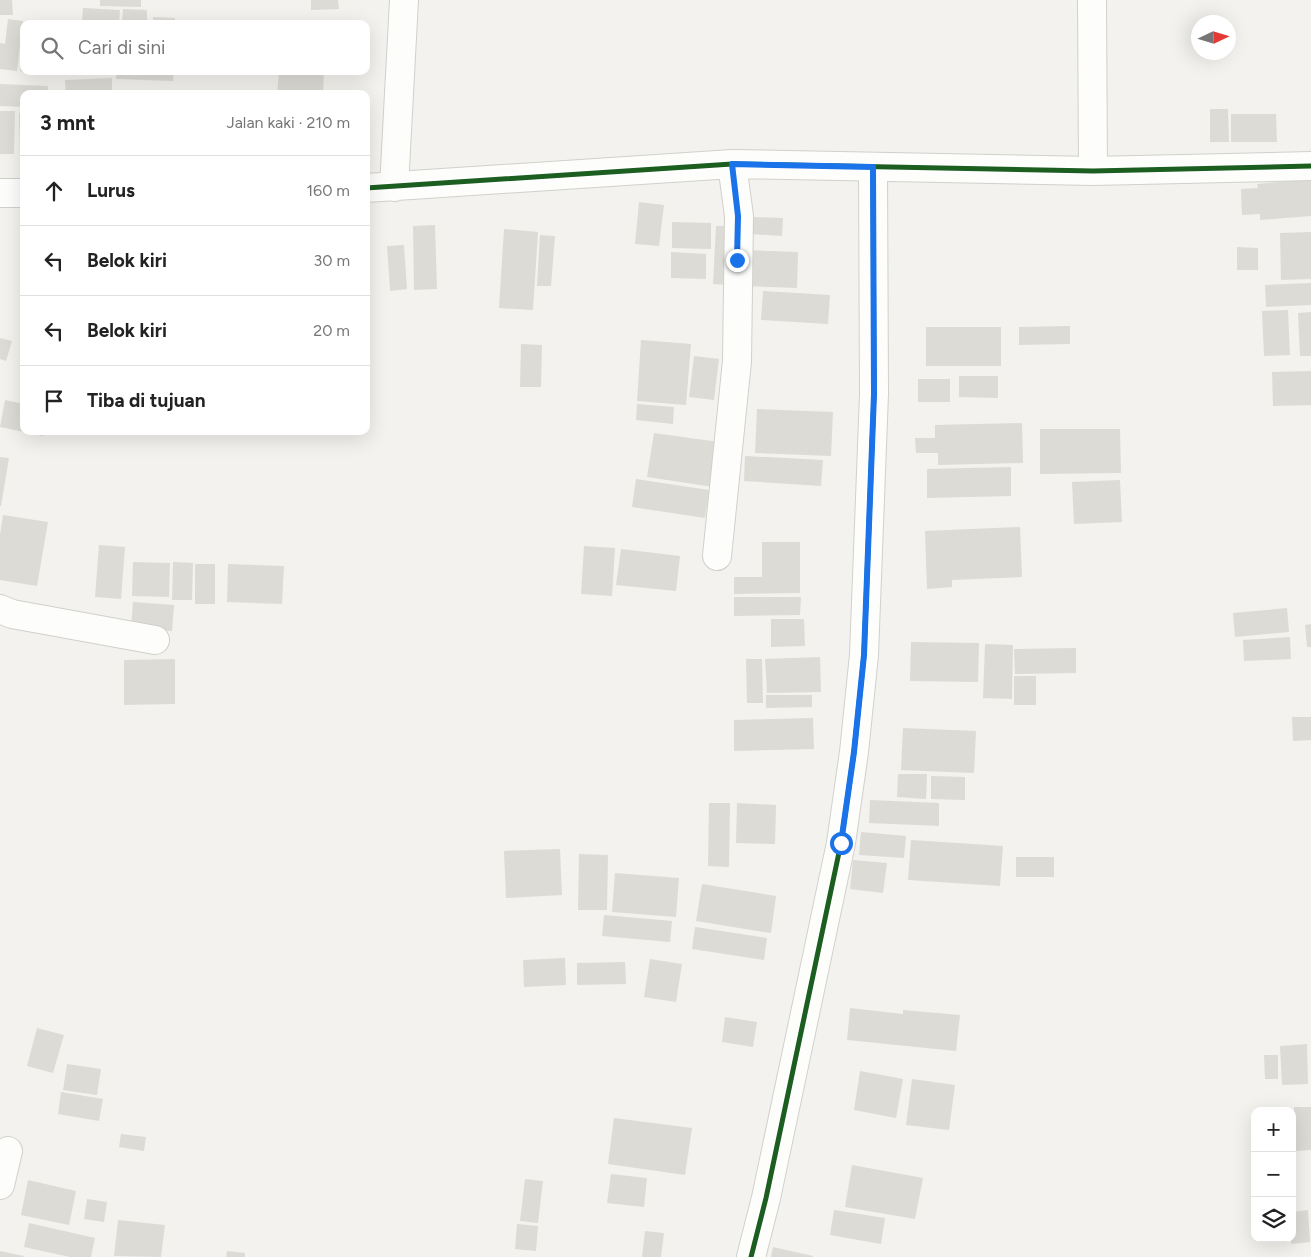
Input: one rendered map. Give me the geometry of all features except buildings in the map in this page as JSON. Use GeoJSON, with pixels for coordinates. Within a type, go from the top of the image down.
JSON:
{"type":"FeatureCollection","features":[{"type":"Feature","properties":{"kind":"street"},"geometry":{"type":"LineString","coordinates":[[394,187],[404,0]]}},
{"type":"Feature","properties":{"kind":"street"},"geometry":{"type":"LineString","coordinates":[[1092,0],[1093,171]]}},
{"type":"Feature","properties":{"kind":"street"},"geometry":{"type":"LineString","coordinates":[[717,556],[737,361],[738,216],[732,164]]}},
{"type":"Feature","properties":{"kind":"street"},"geometry":{"type":"LineString","coordinates":[[370,188],[732,164],[1093,171],[1311,166]]}},
{"type":"Feature","properties":{"kind":"street"},"geometry":{"type":"LineString","coordinates":[[751,1257],[766,1198],[841,843],[854,752],[864,655],[874,394],[873,167]]}},
{"type":"Feature","properties":{"kind":"street"},"geometry":{"type":"LineString","coordinates":[[0,193],[20,193]]}},
{"type":"Feature","properties":{"kind":"street"},"geometry":{"type":"LineString","coordinates":[[0,609],[12,614],[155,640]]}},
{"type":"Feature","properties":{"kind":"street"},"geometry":{"type":"LineString","coordinates":[[0,1184],[8,1151]]}},
{"type":"Feature","properties":{"kind":"cycle path"},"geometry":{"type":"LineString","coordinates":[[370,188],[732,164],[1093,171],[1311,166]]}},
{"type":"Feature","properties":{"kind":"cycle path"},"geometry":{"type":"LineString","coordinates":[[751,1257],[766,1198],[841,843],[854,752],[864,655],[874,394],[873,167]]}},
{"type":"Feature","properties":{"kind":"route"},"geometry":{"type":"LineString","coordinates":[[737,260],[738,216],[732,164],[873,167],[874,394],[864,655],[854,752],[841,843]]}}]}
